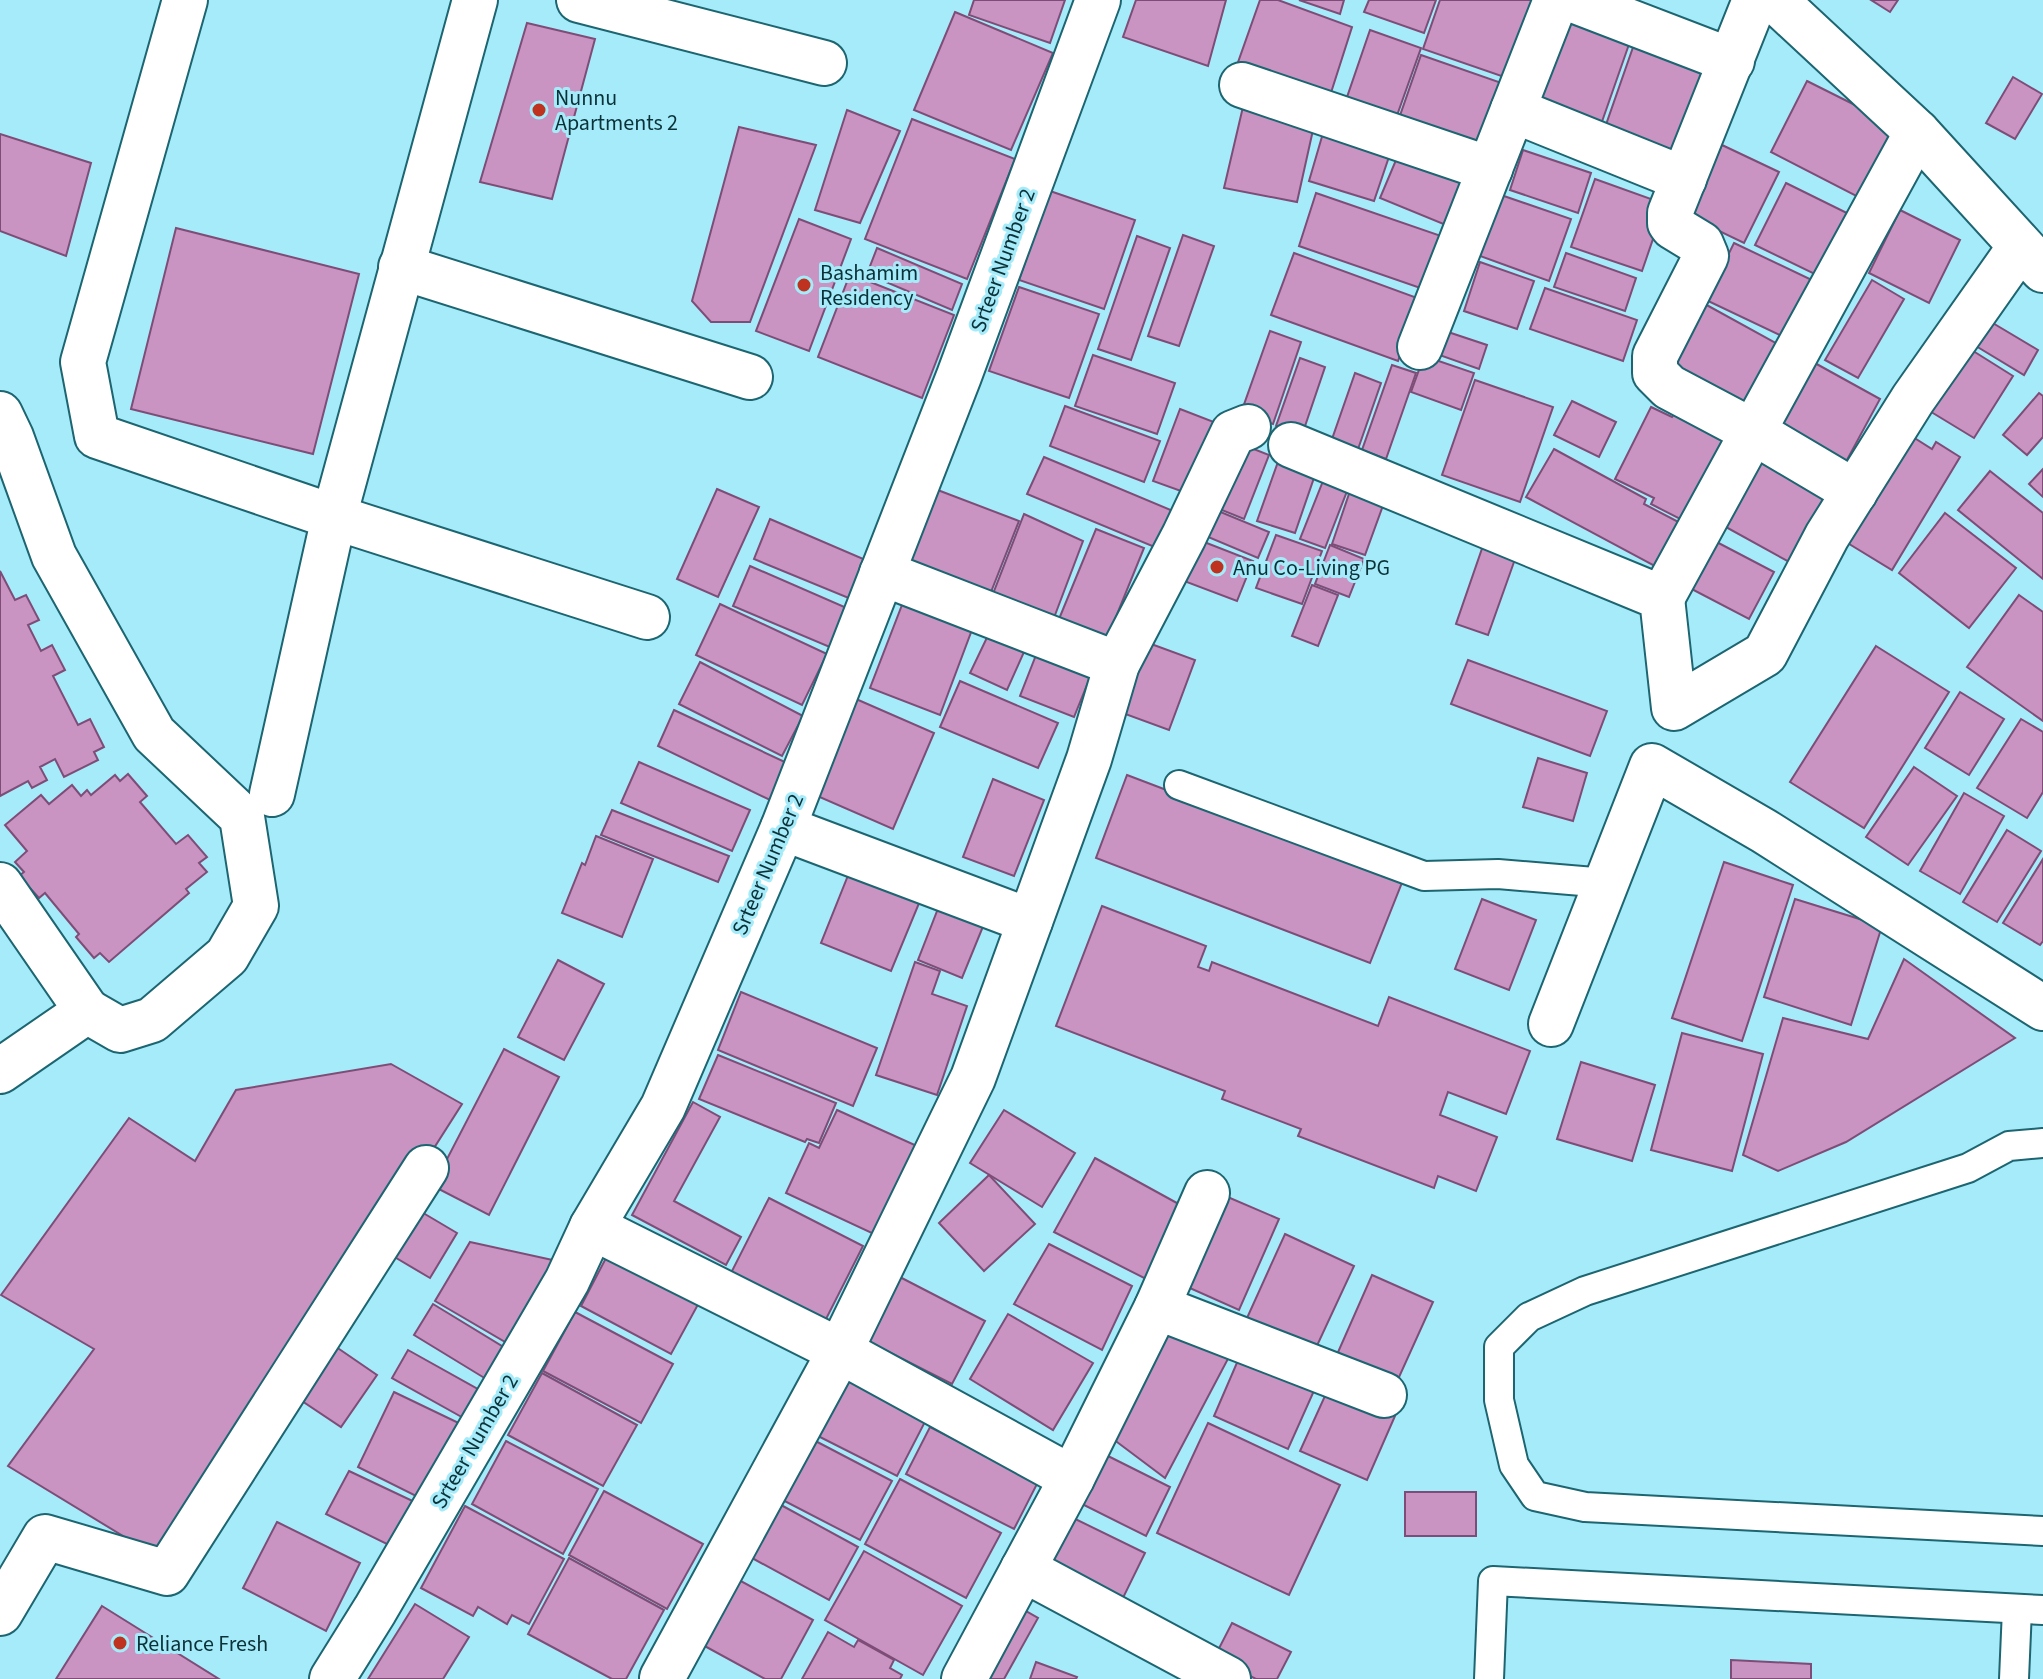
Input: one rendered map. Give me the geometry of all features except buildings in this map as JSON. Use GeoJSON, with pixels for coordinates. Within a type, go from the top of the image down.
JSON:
{"type":"FeatureCollection","features":[{"type":"Feature","properties":{"kind":"street"},"geometry":{"type":"LineString","coordinates":[[185,0],[83,362],[97,436],[334,517],[647,617]]}},
{"type":"Feature","properties":{"kind":"street"},"geometry":{"type":"LineString","coordinates":[[272,794],[334,517],[475,0]]}},
{"type":"Feature","properties":{"kind":"street"},"geometry":{"type":"LineString","coordinates":[[579,0],[700,15],[824,63]]}},
{"type":"Feature","properties":{"kind":"street","name":"Srteer Number 2"},"geometry":{"type":"LineString","coordinates":[[332,1679],[559,1295],[592,1227],[663,1107],[783,828],[959,376],[1098,0]]}},
{"type":"Feature","properties":{"kind":"street"},"geometry":{"type":"LineString","coordinates":[[1420,347],[1556,0]]}},
{"type":"Feature","properties":{"kind":"street"},"geometry":{"type":"LineString","coordinates":[[1573,0],[1732,61]]}},
{"type":"Feature","properties":{"kind":"street"},"geometry":{"type":"LineString","coordinates":[[1755,0],[1670,213],[1670,223],[1701,244],[1706,256],[1655,356],[1655,373],[1669,387],[1752,431],[1855,492]]}},
{"type":"Feature","properties":{"kind":"street"},"geometry":{"type":"LineString","coordinates":[[1674,708],[1765,654],[1827,536],[1913,399],[2031,258],[1917,132],[1775,0]]}},
{"type":"Feature","properties":{"kind":"street"},"geometry":{"type":"LineString","coordinates":[[1242,85],[1490,169]]}},
{"type":"Feature","properties":{"kind":"street"},"geometry":{"type":"LineString","coordinates":[[1513,110],[1684,179]]}},
{"type":"Feature","properties":{"kind":"street"},"geometry":{"type":"LineString","coordinates":[[1551,1024],[1674,708],[1662,598],[1917,132]]}},
{"type":"Feature","properties":{"kind":"street"},"geometry":{"type":"LineString","coordinates":[[401,267],[750,377]]}},
{"type":"Feature","properties":{"kind":"street"},"geometry":{"type":"LineString","coordinates":[[0,414],[54,556],[154,734],[242,817],[256,906],[227,956],[152,1020],[120,1030],[87,1011],[0,885]]}},
{"type":"Feature","properties":{"kind":"street"},"geometry":{"type":"LineString","coordinates":[[662,1678],[840,1351],[973,1078],[1089,759],[1117,664],[1184,536],[1233,433],[1248,427]]}},
{"type":"Feature","properties":{"kind":"street"},"geometry":{"type":"LineString","coordinates":[[1291,445],[1662,598]]}},
{"type":"Feature","properties":{"kind":"street"},"geometry":{"type":"LineString","coordinates":[[882,573],[1117,664]]}},
{"type":"Feature","properties":{"kind":"street"},"geometry":{"type":"LineString","coordinates":[[1652,766],[1764,831],[2043,1008]]}},
{"type":"Feature","properties":{"kind":"street"},"geometry":{"type":"LineString","coordinates":[[783,828],[1030,921]]}},
{"type":"Feature","properties":{"kind":"street"},"geometry":{"type":"LineString","coordinates":[[0,1071],[87,1011]]}},
{"type":"Feature","properties":{"kind":"street"},"geometry":{"type":"LineString","coordinates":[[0,1613],[45,1537],[167,1573],[426,1168]]}},
{"type":"Feature","properties":{"kind":"street"},"geometry":{"type":"LineString","coordinates":[[964,1679],[1072,1478],[1157,1307],[1207,1193]]}},
{"type":"Feature","properties":{"kind":"street"},"geometry":{"type":"LineString","coordinates":[[592,1227],[840,1351],[1072,1478]]}},
{"type":"Feature","properties":{"kind":"street"},"geometry":{"type":"LineString","coordinates":[[1157,1307],[1384,1395]]}},
{"type":"Feature","properties":{"kind":"street"},"geometry":{"type":"LineString","coordinates":[[1023,1569],[1228,1679]]}},
{"type":"Feature","properties":{"kind":"lane"},"geometry":{"type":"LineString","coordinates":[[1248,427],[1291,445]]}},
{"type":"Feature","properties":{"kind":"lane"},"geometry":{"type":"LineString","coordinates":[[1179,785],[1424,876],[1498,874],[1606,883]]}},
{"type":"Feature","properties":{"kind":"lane"},"geometry":{"type":"LineString","coordinates":[[2043,1143],[2009,1146],[1968,1168],[1585,1291],[1529,1317],[1499,1347],[1499,1400],[1514,1465],[1535,1496],[1585,1507],[2043,1531]]}},
{"type":"Feature","properties":{"kind":"lane"},"geometry":{"type":"LineString","coordinates":[[1489,1679],[1493,1581],[2030,1610],[2014,1679]]}},
{"type":"Feature","properties":{"kind":"place","name":"Nunnu Apartments 2"},"geometry":{"type":"Point","coordinates":[539,110]}},
{"type":"Feature","properties":{"kind":"place","name":"Bashamim Residency"},"geometry":{"type":"Point","coordinates":[804,285]}},
{"type":"Feature","properties":{"kind":"place","name":"Anu Co-Living PG"},"geometry":{"type":"Point","coordinates":[1217,567]}},
{"type":"Feature","properties":{"kind":"place","name":"Reliance Fresh"},"geometry":{"type":"Point","coordinates":[120,1643]}}]}
